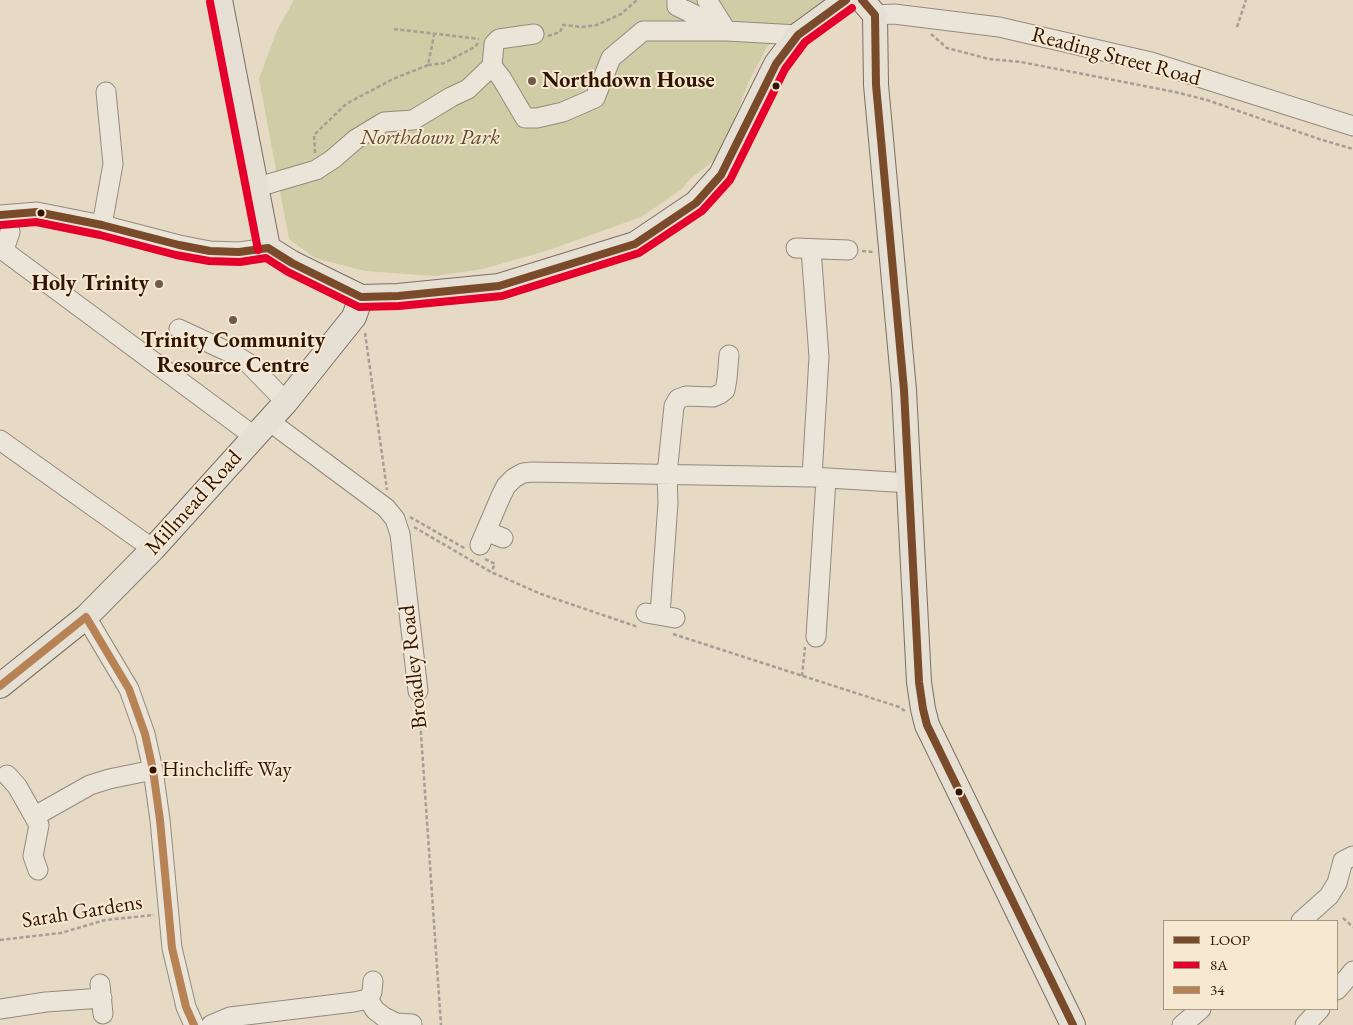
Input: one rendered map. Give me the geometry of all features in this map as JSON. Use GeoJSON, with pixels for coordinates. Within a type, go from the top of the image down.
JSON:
{"type":"FeatureCollection","features":[{"type":"Feature","properties":{"kind":"main road"},"geometry":{"type":"LineString","coordinates":[[220,0],[252,130],[268,184],[273,225],[268,248]]}},
{"type":"Feature","properties":{"kind":"main road"},"geometry":{"type":"LineString","coordinates":[[235,0],[268,248]]}},
{"type":"Feature","properties":{"kind":"main road"},"geometry":{"type":"LineString","coordinates":[[268,248],[357,307],[398,296],[499,286],[635,244],[696,203],[721,175],[776,64],[798,35],[846,0]]}},
{"type":"Feature","properties":{"kind":"main road"},"geometry":{"type":"LineString","coordinates":[[868,8],[904,390],[919,682],[927,725],[1073,1025]]}},
{"type":"Feature","properties":{"kind":"main road","name":"Millmead Road"},"geometry":{"type":"LineString","coordinates":[[0,686],[86,617],[153,549],[286,402],[357,307]]}},
{"type":"Feature","properties":{"kind":"street"},"geometry":{"type":"LineString","coordinates":[[677,0],[677,6],[727,31]]}},
{"type":"Feature","properties":{"kind":"street"},"geometry":{"type":"LineString","coordinates":[[706,0],[727,31]]}},
{"type":"Feature","properties":{"kind":"street","name":"Reading Street Road"},"geometry":{"type":"LineString","coordinates":[[868,8],[894,14],[999,27],[1151,62],[1353,126]]}},
{"type":"Feature","properties":{"kind":"street"},"geometry":{"type":"LineString","coordinates":[[492,66],[525,118],[537,118],[563,112],[594,98],[611,58],[643,31],[727,31],[798,35]]}},
{"type":"Feature","properties":{"kind":"street"},"geometry":{"type":"LineString","coordinates":[[268,184],[316,170],[333,159],[356,139],[384,122],[413,120],[468,89],[492,66],[494,44],[499,39],[534,34]]}},
{"type":"Feature","properties":{"kind":"street"},"geometry":{"type":"LineString","coordinates":[[102,225],[113,164],[106,92]]}},
{"type":"Feature","properties":{"kind":"street"},"geometry":{"type":"LineString","coordinates":[[0,215],[37,212],[102,225],[179,245],[210,250],[239,252],[268,248]]}},
{"type":"Feature","properties":{"kind":"street"},"geometry":{"type":"LineString","coordinates":[[10,232],[2,249],[262,429],[386,508]]}},
{"type":"Feature","properties":{"kind":"street"},"geometry":{"type":"LineString","coordinates":[[816,637],[819,357],[803,248],[848,250]]}},
{"type":"Feature","properties":{"kind":"street"},"geometry":{"type":"LineString","coordinates":[[179,330],[233,354],[248,363],[286,402]]}},
{"type":"Feature","properties":{"kind":"street"},"geometry":{"type":"LineString","coordinates":[[660,615],[668,503],[667,474],[674,406],[678,399],[686,396],[717,396],[725,390],[728,379],[729,355]]}},
{"type":"Feature","properties":{"kind":"street"},"geometry":{"type":"LineString","coordinates":[[0,440],[153,549]]}},
{"type":"Feature","properties":{"kind":"street"},"geometry":{"type":"LineString","coordinates":[[486,542],[500,496],[506,486],[514,478],[532,472],[819,478],[910,484]]}},
{"type":"Feature","properties":{"kind":"street","name":"Broadley Road"},"geometry":{"type":"LineString","coordinates":[[386,508],[395,519],[400,534],[418,691]]}},
{"type":"Feature","properties":{"kind":"street"},"geometry":{"type":"LineString","coordinates":[[86,617],[129,689],[145,734],[153,770],[160,820],[168,914],[178,978],[186,1007],[194,1025]]}},
{"type":"Feature","properties":{"kind":"street"},"geometry":{"type":"LineString","coordinates":[[35,816],[90,785],[153,770]]}},
{"type":"Feature","properties":{"kind":"street"},"geometry":{"type":"LineString","coordinates":[[7,775],[17,786],[39,825],[33,856],[38,870]]}},
{"type":"Feature","properties":{"kind":"street"},"geometry":{"type":"LineString","coordinates":[[1302,920],[1329,896],[1338,883],[1343,861],[1353,856]]}},
{"type":"Feature","properties":{"kind":"street"},"geometry":{"type":"LineString","coordinates":[[1338,989],[1353,972]]}},
{"type":"Feature","properties":{"kind":"street"},"geometry":{"type":"LineString","coordinates":[[211,1025],[230,1017],[354,1002],[371,990],[375,1010],[384,1018],[396,1023],[412,1024]]}},
{"type":"Feature","properties":{"kind":"street"},"geometry":{"type":"LineString","coordinates":[[0,1009],[46,1002],[102,999]]}},
{"type":"Feature","properties":{"kind":"street"},"geometry":{"type":"LineString","coordinates":[[1305,1025],[1319,1010]]}},
{"type":"Feature","properties":{"kind":"path"},"geometry":{"type":"LineString","coordinates":[[534,34],[549,36],[560,32],[563,26],[582,27],[598,25],[621,14],[637,0]]}},
{"type":"Feature","properties":{"kind":"path"},"geometry":{"type":"LineString","coordinates":[[1237,27],[1246,0]]}},
{"type":"Feature","properties":{"kind":"path"},"geometry":{"type":"LineString","coordinates":[[928,17],[931,34],[947,48],[989,59],[1021,62],[1175,92],[1207,100],[1353,149]]}},
{"type":"Feature","properties":{"kind":"path"},"geometry":{"type":"LineString","coordinates":[[316,170],[314,135],[346,104],[393,79],[428,65],[444,63],[456,58],[475,47],[481,40],[394,29]]}},
{"type":"Feature","properties":{"kind":"path"},"geometry":{"type":"LineString","coordinates":[[428,65],[434,35]]}},
{"type":"Feature","properties":{"kind":"path"},"geometry":{"type":"LineString","coordinates":[[848,250],[891,254]]}},
{"type":"Feature","properties":{"kind":"path"},"geometry":{"type":"LineString","coordinates":[[357,307],[365,333],[388,493],[386,508],[486,542],[495,564],[491,572]]}},
{"type":"Feature","properties":{"kind":"path"},"geometry":{"type":"LineString","coordinates":[[802,676],[806,635],[816,637]]}},
{"type":"Feature","properties":{"kind":"path","name":"Broadley Road"},"geometry":{"type":"LineString","coordinates":[[418,691],[441,1025]]}},
{"type":"Feature","properties":{"kind":"path","name":"Sarah Gardens"},"geometry":{"type":"LineString","coordinates":[[0,940],[61,933],[105,920],[168,914]]}},
{"type":"Feature","properties":{"kind":"path"},"geometry":{"type":"LineString","coordinates":[[1343,918],[1353,927]]}},
{"type":"Feature","properties":{"kind":"green space","name":"Northdown Park"},"geometry":{"type":"Polygon","coordinates":[[[294,0],[828,0],[821,3],[767,47],[749,81],[720,156],[690,179],[682,189],[641,217],[549,250],[483,269],[434,276],[365,271],[315,258],[289,239],[259,79],[277,30],[294,0]]]}},
{"type":"Feature","properties":{"kind":"transit line","name":"LOOP"},"geometry":{"type":"LineString","coordinates":[[0,215],[37,212],[102,225],[210,251],[239,252],[268,248],[292,263],[361,297],[398,296],[499,286],[635,244],[696,203],[721,175],[776,64],[798,35],[846,0]]}},
{"type":"Feature","properties":{"kind":"transit line","name":"LOOP"},"geometry":{"type":"LineString","coordinates":[[862,0],[875,15],[876,85],[904,390],[919,682],[923,709],[927,725],[1073,1025]]}},
{"type":"Feature","properties":{"kind":"transit line","name":"8A"},"geometry":{"type":"LineString","coordinates":[[210,2],[258,250]]}},
{"type":"Feature","properties":{"kind":"transit line","name":"8A"},"geometry":{"type":"LineString","coordinates":[[1,225],[36,222],[209,261],[240,262],[266,258],[288,272],[359,307],[399,306],[502,296],[639,253],[702,211],[730,180],[785,69],[805,42],[852,8]]}},
{"type":"Feature","properties":{"kind":"transit line","name":"34"},"geometry":{"type":"LineString","coordinates":[[0,686],[86,617],[129,689],[145,734],[153,770],[160,820],[172,948],[186,1007],[194,1025]]}},
{"type":"Feature","properties":{"kind":"place","name":"Northdown House"},"geometry":{"type":"Point","coordinates":[532,81]}},
{"type":"Feature","properties":{"kind":"place","name":"Holy Trinity"},"geometry":{"type":"Point","coordinates":[159,284]}},
{"type":"Feature","properties":{"kind":"place","name":"Trinity Community Resource Centre"},"geometry":{"type":"Point","coordinates":[233,320]}},
{"type":"Feature","properties":{"kind":"place","name":"Hinchcliffe Way"},"geometry":{"type":"Point","coordinates":[153,770]}}]}
